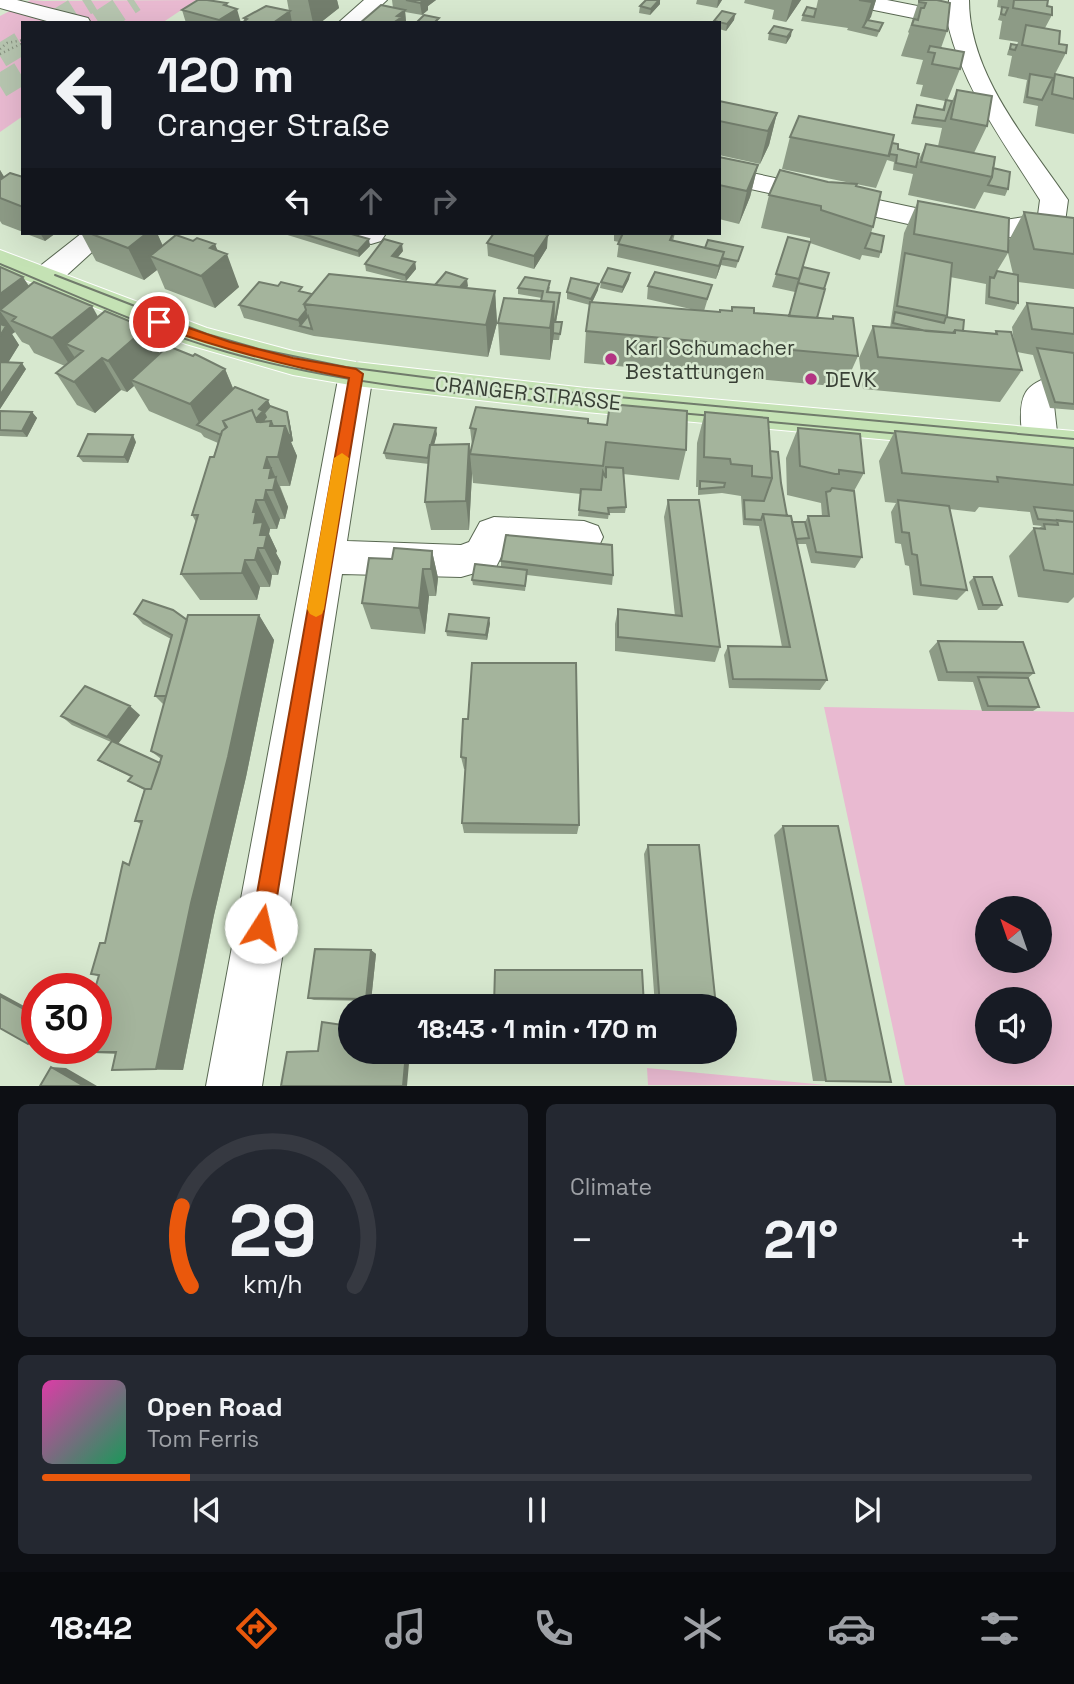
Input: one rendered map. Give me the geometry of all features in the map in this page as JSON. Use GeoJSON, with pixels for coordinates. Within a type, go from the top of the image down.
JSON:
{"type":"FeatureCollection","features":[{"type":"Feature","properties":{"kind":"main road","name":"CRANGER STRASSE"},"geometry":{"type":"LineString","coordinates":[[0,259],[227,346],[293,363],[356,374],[586,400],[1074,444]]}},
{"type":"Feature","properties":{"kind":"street"},"geometry":{"type":"LineString","coordinates":[[351,21],[377,0]]}},
{"type":"Feature","properties":{"kind":"street"},"geometry":{"type":"LineString","coordinates":[[721,174],[953,225],[1005,229],[1063,228],[1054,200],[978,79],[958,10],[854,0]]}},
{"type":"Feature","properties":{"kind":"street"},"geometry":{"type":"LineString","coordinates":[[0,2],[72,21]]}},
{"type":"Feature","properties":{"kind":"street"},"geometry":{"type":"LineString","coordinates":[[46,277],[97,235]]}},
{"type":"Feature","properties":{"kind":"street"},"geometry":{"type":"LineString","coordinates":[[234,1086],[356,374]]}},
{"type":"Feature","properties":{"kind":"street"},"geometry":{"type":"LineString","coordinates":[[1040,441],[1037,401],[1053,388],[1074,388]]}},
{"type":"Feature","properties":{"kind":"street"},"geometry":{"type":"LineString","coordinates":[[325,557],[461,561],[482,555],[494,533],[584,537]]}},
{"type":"Feature","properties":{"kind":"path"},"geometry":{"type":"LineString","coordinates":[[0,49],[7,43],[21,41]]}},
{"type":"Feature","properties":{"kind":"path"},"geometry":{"type":"LineString","coordinates":[[0,54],[21,42]]}},
{"type":"Feature","properties":{"kind":"shaded area"},"geometry":{"type":"Polygon","coordinates":[[[31,0],[196,0],[165,21],[21,21],[21,117],[0,132],[0,16],[31,0]]]}},
{"type":"Feature","properties":{"kind":"shaded area"},"geometry":{"type":"Polygon","coordinates":[[[824,707],[1074,712],[1074,1085],[905,1085],[824,707]]]}},
{"type":"Feature","properties":{"kind":"shaded area"},"geometry":{"type":"Polygon","coordinates":[[[647,1068],[826,1085],[648,1085],[647,1068]]]}},
{"type":"Feature","properties":{"kind":"building"},"geometry":{"type":"Polygon","coordinates":[[[198,0],[227,3],[224,5],[237,9],[219,20],[182,10],[198,0]]]}},
{"type":"Feature","properties":{"kind":"building"},"geometry":{"type":"Polygon","coordinates":[[[646,0],[659,0],[651,9],[640,6],[646,0]]]}},
{"type":"Feature","properties":{"kind":"building"},"geometry":{"type":"Polygon","coordinates":[[[919,0],[950,3],[947,31],[912,25],[914,19],[918,20],[921,8],[924,8],[926,3],[919,0]]]}},
{"type":"Feature","properties":{"kind":"building"},"geometry":{"type":"Polygon","coordinates":[[[1014,0],[1048,0],[1047,6],[1052,7],[1052,15],[1013,8],[1014,0]]]}},
{"type":"Feature","properties":{"kind":"building"},"geometry":{"type":"Polygon","coordinates":[[[381,5],[405,10],[397,16],[402,17],[396,21],[362,21],[381,5]]]}},
{"type":"Feature","properties":{"kind":"building"},"geometry":{"type":"Polygon","coordinates":[[[266,6],[290,11],[276,21],[244,21],[247,19],[244,18],[266,6]]]}},
{"type":"Feature","properties":{"kind":"building"},"geometry":{"type":"Polygon","coordinates":[[[807,7],[816,9],[814,17],[803,15],[807,7]]]}},
{"type":"Feature","properties":{"kind":"building"},"geometry":{"type":"Polygon","coordinates":[[[1002,7],[1008,8],[1005,15],[1001,14],[1002,7]]]}},
{"type":"Feature","properties":{"kind":"building"},"geometry":{"type":"Polygon","coordinates":[[[722,11],[735,14],[727,24],[714,21],[722,11]]]}},
{"type":"Feature","properties":{"kind":"building"},"geometry":{"type":"Polygon","coordinates":[[[424,15],[439,18],[436,21],[418,21],[424,15]]]}},
{"type":"Feature","properties":{"kind":"building"},"geometry":{"type":"Polygon","coordinates":[[[867,20],[883,23],[879,31],[863,27],[867,20]]]}},
{"type":"Feature","properties":{"kind":"building"},"geometry":{"type":"Polygon","coordinates":[[[1026,25],[1060,31],[1059,44],[1067,45],[1066,53],[1022,45],[1026,25]]]}},
{"type":"Feature","properties":{"kind":"building"},"geometry":{"type":"Polygon","coordinates":[[[774,26],[792,30],[787,37],[769,33],[774,26]]]}},
{"type":"Feature","properties":{"kind":"building"},"geometry":{"type":"Polygon","coordinates":[[[930,46],[964,52],[960,69],[932,64],[935,53],[928,52],[930,46]]]}},
{"type":"Feature","properties":{"kind":"building"},"geometry":{"type":"Polygon","coordinates":[[[1030,74],[1053,78],[1042,100],[1027,97],[1030,74]]]}},
{"type":"Feature","properties":{"kind":"building"},"geometry":{"type":"Polygon","coordinates":[[[1055,74],[1074,78],[1074,99],[1052,94],[1055,74]]]}},
{"type":"Feature","properties":{"kind":"building"},"geometry":{"type":"Polygon","coordinates":[[[957,90],[992,96],[987,126],[951,119],[957,90]]]}},
{"type":"Feature","properties":{"kind":"building"},"geometry":{"type":"Polygon","coordinates":[[[946,100],[952,101],[945,121],[914,117],[917,105],[944,110],[946,100]]]}},
{"type":"Feature","properties":{"kind":"building"},"geometry":{"type":"Polygon","coordinates":[[[721,101],[777,113],[768,131],[721,121],[721,101]]]}},
{"type":"Feature","properties":{"kind":"building"},"geometry":{"type":"Polygon","coordinates":[[[799,116],[894,135],[889,156],[790,137],[799,116]]]}},
{"type":"Feature","properties":{"kind":"building"},"geometry":{"type":"Polygon","coordinates":[[[892,143],[898,144],[898,149],[919,154],[916,167],[896,163],[897,155],[889,154],[892,143]]]}},
{"type":"Feature","properties":{"kind":"building"},"geometry":{"type":"Polygon","coordinates":[[[926,144],[995,157],[992,177],[921,162],[926,144]]]}},
{"type":"Feature","properties":{"kind":"building"},"geometry":{"type":"Polygon","coordinates":[[[721,157],[758,165],[747,191],[721,185],[721,157]]]}},
{"type":"Feature","properties":{"kind":"building"},"geometry":{"type":"Polygon","coordinates":[[[993,168],[1010,172],[1008,189],[988,185],[993,168]]]}},
{"type":"Feature","properties":{"kind":"building"},"geometry":{"type":"Polygon","coordinates":[[[780,170],[828,182],[857,184],[856,186],[881,192],[873,227],[821,210],[821,206],[769,195],[780,170]]]}},
{"type":"Feature","properties":{"kind":"building"},"geometry":{"type":"Polygon","coordinates":[[[10,173],[21,176],[21,206],[0,198],[0,180],[10,173]]]}},
{"type":"Feature","properties":{"kind":"building"},"geometry":{"type":"Polygon","coordinates":[[[918,201],[1009,218],[1008,252],[914,234],[918,201]]]}},
{"type":"Feature","properties":{"kind":"building"},"geometry":{"type":"Polygon","coordinates":[[[1024,212],[1074,218],[1074,254],[1034,249],[1024,212]]]}},
{"type":"Feature","properties":{"kind":"building"},"geometry":{"type":"Polygon","coordinates":[[[871,233],[884,236],[881,252],[865,248],[871,233]]]}},
{"type":"Feature","properties":{"kind":"building"},"geometry":{"type":"Polygon","coordinates":[[[94,235],[144,235],[128,248],[94,235]]]}},
{"type":"Feature","properties":{"kind":"building"},"geometry":{"type":"Polygon","coordinates":[[[176,235],[215,244],[210,248],[227,254],[201,276],[150,256],[176,235]]]}},
{"type":"Feature","properties":{"kind":"building"},"geometry":{"type":"Polygon","coordinates":[[[306,235],[355,235],[369,239],[358,251],[306,235]]]}},
{"type":"Feature","properties":{"kind":"building"},"geometry":{"type":"Polygon","coordinates":[[[493,235],[548,235],[534,256],[487,243],[493,235]]]}},
{"type":"Feature","properties":{"kind":"building"},"geometry":{"type":"Polygon","coordinates":[[[622,235],[672,235],[670,240],[724,252],[719,266],[618,244],[622,235]]]}},
{"type":"Feature","properties":{"kind":"building"},"geometry":{"type":"Polygon","coordinates":[[[788,237],[810,242],[799,279],[776,274],[788,237]]]}},
{"type":"Feature","properties":{"kind":"building"},"geometry":{"type":"Polygon","coordinates":[[[384,239],[402,244],[392,256],[415,262],[405,275],[365,264],[384,239]]]}},
{"type":"Feature","properties":{"kind":"building"},"geometry":{"type":"Polygon","coordinates":[[[708,240],[743,247],[738,261],[722,258],[724,252],[705,248],[708,240]]]}},
{"type":"Feature","properties":{"kind":"building"},"geometry":{"type":"Polygon","coordinates":[[[905,253],[952,263],[947,316],[897,306],[905,253]]]}},
{"type":"Feature","properties":{"kind":"building"},"geometry":{"type":"Polygon","coordinates":[[[0,267],[23,277],[0,294],[0,267]]]}},
{"type":"Feature","properties":{"kind":"building"},"geometry":{"type":"Polygon","coordinates":[[[803,267],[829,273],[824,289],[798,283],[803,267]]]}},
{"type":"Feature","properties":{"kind":"building"},"geometry":{"type":"Polygon","coordinates":[[[608,268],[630,273],[623,287],[601,282],[608,268]]]}},
{"type":"Feature","properties":{"kind":"building"},"geometry":{"type":"Polygon","coordinates":[[[997,271],[1018,275],[1018,303],[989,297],[990,277],[994,278],[997,271]]]}},
{"type":"Feature","properties":{"kind":"building"},"geometry":{"type":"Polygon","coordinates":[[[446,272],[467,279],[460,287],[435,285],[446,272]]]}},
{"type":"Feature","properties":{"kind":"building"},"geometry":{"type":"Polygon","coordinates":[[[655,272],[712,285],[707,299],[648,286],[655,272]]]}},
{"type":"Feature","properties":{"kind":"building"},"geometry":{"type":"Polygon","coordinates":[[[329,274],[495,291],[486,325],[304,304],[329,274]]]}},
{"type":"Feature","properties":{"kind":"building"},"geometry":{"type":"Polygon","coordinates":[[[525,277],[550,281],[547,292],[560,293],[555,322],[562,322],[560,334],[553,333],[554,302],[541,301],[543,291],[518,288],[525,277]]]}},
{"type":"Feature","properties":{"kind":"building"},"geometry":{"type":"Polygon","coordinates":[[[571,278],[599,284],[591,299],[567,292],[571,278]]]}},
{"type":"Feature","properties":{"kind":"building"},"geometry":{"type":"Polygon","coordinates":[[[34,282],[92,306],[52,338],[12,321],[16,317],[0,310],[34,282]]]}},
{"type":"Feature","properties":{"kind":"building"},"geometry":{"type":"Polygon","coordinates":[[[259,282],[278,286],[281,282],[302,287],[299,291],[312,294],[304,304],[306,310],[298,320],[239,305],[259,282]]]}},
{"type":"Feature","properties":{"kind":"building"},"geometry":{"type":"Polygon","coordinates":[[[798,283],[825,289],[817,318],[789,316],[798,283]]]}},
{"type":"Feature","properties":{"kind":"building"},"geometry":{"type":"Polygon","coordinates":[[[504,298],[554,302],[550,328],[498,323],[504,298]]]}},
{"type":"Feature","properties":{"kind":"building"},"geometry":{"type":"Polygon","coordinates":[[[590,302],[720,312],[732,311],[732,307],[754,308],[754,313],[853,318],[858,356],[586,331],[590,302]]]}},
{"type":"Feature","properties":{"kind":"building"},"geometry":{"type":"Polygon","coordinates":[[[1027,303],[1074,308],[1074,334],[1032,329],[1027,303]]]}},
{"type":"Feature","properties":{"kind":"building"},"geometry":{"type":"Polygon","coordinates":[[[105,311],[146,328],[108,361],[102,358],[74,382],[56,373],[83,351],[66,344],[105,311]]]}},
{"type":"Feature","properties":{"kind":"building"},"geometry":{"type":"Polygon","coordinates":[[[895,312],[944,323],[946,317],[964,320],[963,331],[926,331],[893,323],[895,312]]]}},
{"type":"Feature","properties":{"kind":"building"},"geometry":{"type":"Polygon","coordinates":[[[308,316],[312,329],[300,326],[308,316]]]}},
{"type":"Feature","properties":{"kind":"building"},"geometry":{"type":"Polygon","coordinates":[[[0,324],[6,326],[0,336],[0,324]]]}},
{"type":"Feature","properties":{"kind":"building"},"geometry":{"type":"Polygon","coordinates":[[[873,326],[955,333],[955,330],[997,334],[996,331],[1011,332],[1022,370],[878,357],[873,326]]]}},
{"type":"Feature","properties":{"kind":"building"},"geometry":{"type":"Polygon","coordinates":[[[168,346],[193,356],[195,354],[225,369],[190,404],[131,380],[168,346]]]}},
{"type":"Feature","properties":{"kind":"building"},"geometry":{"type":"Polygon","coordinates":[[[1037,348],[1074,353],[1074,404],[1055,402],[1037,348]]]}},
{"type":"Feature","properties":{"kind":"building"},"geometry":{"type":"Polygon","coordinates":[[[0,362],[22,363],[0,395],[0,362]]]}},
{"type":"Feature","properties":{"kind":"building"},"geometry":{"type":"Polygon","coordinates":[[[235,387],[268,400],[259,409],[263,411],[256,419],[257,422],[252,410],[223,421],[226,428],[221,435],[197,425],[235,387]]]}},
{"type":"Feature","properties":{"kind":"building"},"geometry":{"type":"Polygon","coordinates":[[[610,404],[687,411],[686,450],[606,442],[603,466],[470,454],[476,429],[470,428],[476,407],[588,419],[588,423],[607,425],[610,404]]]}},
{"type":"Feature","properties":{"kind":"building"},"geometry":{"type":"Polygon","coordinates":[[[270,406],[287,412],[291,435],[289,436],[285,426],[273,426],[271,421],[262,422],[266,417],[264,413],[270,406]]]}},
{"type":"Feature","properties":{"kind":"building"},"geometry":{"type":"Polygon","coordinates":[[[252,410],[257,422],[271,421],[270,426],[285,426],[278,457],[267,457],[264,468],[271,468],[269,478],[276,477],[273,490],[266,490],[264,500],[256,500],[253,512],[256,512],[254,523],[263,522],[260,535],[267,535],[264,548],[258,548],[255,560],[245,560],[242,573],[181,574],[198,515],[192,515],[210,457],[214,457],[222,431],[227,427],[223,421],[252,410]]]}},
{"type":"Feature","properties":{"kind":"building"},"geometry":{"type":"Polygon","coordinates":[[[0,411],[32,412],[22,431],[0,430],[0,411]]]}},
{"type":"Feature","properties":{"kind":"building"},"geometry":{"type":"Polygon","coordinates":[[[705,412],[768,418],[772,478],[752,476],[752,466],[731,464],[730,459],[704,457],[705,412]]]}},
{"type":"Feature","properties":{"kind":"building"},"geometry":{"type":"Polygon","coordinates":[[[394,424],[436,428],[428,458],[384,453],[394,424]]]}},
{"type":"Feature","properties":{"kind":"building"},"geometry":{"type":"Polygon","coordinates":[[[798,428],[860,434],[864,473],[839,470],[839,474],[835,474],[800,466],[798,428]]]}},
{"type":"Feature","properties":{"kind":"building"},"geometry":{"type":"Polygon","coordinates":[[[895,431],[1074,448],[1074,485],[997,477],[998,482],[902,473],[895,431]]]}},
{"type":"Feature","properties":{"kind":"building"},"geometry":{"type":"Polygon","coordinates":[[[88,434],[133,435],[124,457],[78,456],[88,434]]]}},
{"type":"Feature","properties":{"kind":"building"},"geometry":{"type":"Polygon","coordinates":[[[469,444],[466,501],[425,502],[430,445],[469,444]]]}},
{"type":"Feature","properties":{"kind":"building"},"geometry":{"type":"Polygon","coordinates":[[[770,451],[778,452],[787,516],[763,514],[761,520],[745,519],[744,500],[764,501],[772,478],[770,451]]]}},
{"type":"Feature","properties":{"kind":"building"},"geometry":{"type":"Polygon","coordinates":[[[606,467],[623,468],[626,507],[608,508],[609,514],[579,510],[581,489],[601,490],[603,472],[606,478],[606,467]]]}},
{"type":"Feature","properties":{"kind":"building"},"geometry":{"type":"Polygon","coordinates":[[[700,481],[725,483],[724,487],[700,489],[700,481]]]}},
{"type":"Feature","properties":{"kind":"building"},"geometry":{"type":"Polygon","coordinates":[[[832,488],[854,491],[862,557],[816,552],[808,516],[829,516],[826,492],[832,488]]]}},
{"type":"Feature","properties":{"kind":"building"},"geometry":{"type":"Polygon","coordinates":[[[668,500],[699,500],[720,647],[618,637],[618,609],[682,616],[668,500]]]}},
{"type":"Feature","properties":{"kind":"building"},"geometry":{"type":"Polygon","coordinates":[[[898,500],[949,506],[967,590],[921,585],[917,555],[912,554],[909,533],[902,532],[898,500]]]}},
{"type":"Feature","properties":{"kind":"building"},"geometry":{"type":"Polygon","coordinates":[[[1034,507],[1074,511],[1074,522],[1038,519],[1034,507]]]}},
{"type":"Feature","properties":{"kind":"building"},"geometry":{"type":"Polygon","coordinates":[[[763,514],[791,516],[827,680],[733,679],[728,646],[790,647],[763,514]]]}},
{"type":"Feature","properties":{"kind":"building"},"geometry":{"type":"Polygon","coordinates":[[[1057,520],[1074,522],[1074,574],[1044,570],[1034,528],[1045,529],[1044,524],[1058,525],[1057,520]]]}},
{"type":"Feature","properties":{"kind":"building"},"geometry":{"type":"Polygon","coordinates":[[[792,522],[805,522],[809,538],[796,539],[792,522]]]}},
{"type":"Feature","properties":{"kind":"building"},"geometry":{"type":"Polygon","coordinates":[[[506,535],[612,545],[613,575],[501,561],[506,535]]]}},
{"type":"Feature","properties":{"kind":"building"},"geometry":{"type":"Polygon","coordinates":[[[394,548],[432,551],[431,569],[423,569],[419,608],[362,603],[369,558],[392,559],[394,548]]]}},
{"type":"Feature","properties":{"kind":"building"},"geometry":{"type":"Polygon","coordinates":[[[475,564],[527,570],[525,586],[472,580],[475,564]]]}},
{"type":"Feature","properties":{"kind":"building"},"geometry":{"type":"Polygon","coordinates":[[[974,577],[992,577],[1002,605],[983,605],[974,577]]]}},
{"type":"Feature","properties":{"kind":"building"},"geometry":{"type":"Polygon","coordinates":[[[143,600],[173,610],[187,620],[166,696],[155,696],[172,635],[134,614],[143,600]]]}},
{"type":"Feature","properties":{"kind":"building"},"geometry":{"type":"Polygon","coordinates":[[[449,614],[489,618],[486,635],[446,631],[449,614]]]}},
{"type":"Feature","properties":{"kind":"building"},"geometry":{"type":"Polygon","coordinates":[[[188,615],[259,615],[228,757],[191,903],[156,1069],[112,1070],[116,1052],[112,1052],[112,973],[91,973],[100,943],[105,943],[123,862],[129,865],[142,821],[135,821],[145,789],[151,789],[162,756],[151,751],[188,615]]]}},
{"type":"Feature","properties":{"kind":"building"},"geometry":{"type":"Polygon","coordinates":[[[938,641],[1023,642],[1034,673],[947,672],[938,641]]]}},
{"type":"Feature","properties":{"kind":"building"},"geometry":{"type":"Polygon","coordinates":[[[472,663],[576,663],[579,825],[462,823],[466,758],[461,757],[463,719],[468,719],[472,663]]]}},
{"type":"Feature","properties":{"kind":"building"},"geometry":{"type":"Polygon","coordinates":[[[978,677],[1028,678],[1039,707],[988,706],[978,677]]]}},
{"type":"Feature","properties":{"kind":"building"},"geometry":{"type":"Polygon","coordinates":[[[85,686],[130,706],[107,737],[61,716],[85,686]]]}},
{"type":"Feature","properties":{"kind":"building"},"geometry":{"type":"Polygon","coordinates":[[[112,741],[160,763],[151,789],[128,781],[132,776],[98,760],[112,741]]]}},
{"type":"Feature","properties":{"kind":"building"},"geometry":{"type":"Polygon","coordinates":[[[783,826],[838,826],[891,1082],[826,1081],[783,826]]]}},
{"type":"Feature","properties":{"kind":"building"},"geometry":{"type":"Polygon","coordinates":[[[648,845],[699,845],[715,994],[659,994],[648,845]]]}},
{"type":"Feature","properties":{"kind":"building"},"geometry":{"type":"Polygon","coordinates":[[[315,949],[371,950],[367,994],[338,994],[338,999],[308,998],[315,949]]]}},
{"type":"Feature","properties":{"kind":"building"},"geometry":{"type":"Polygon","coordinates":[[[495,970],[642,970],[643,994],[494,994],[495,970]]]}},
{"type":"Feature","properties":{"kind":"building"},"geometry":{"type":"Polygon","coordinates":[[[0,996],[21,1007],[21,1040],[0,1028],[0,996]]]}},
{"type":"Feature","properties":{"kind":"building"},"geometry":{"type":"Polygon","coordinates":[[[322,1022],[338,1024],[338,1064],[405,1064],[403,1086],[281,1086],[287,1052],[318,1051],[322,1022]]]}},
{"type":"Feature","properties":{"kind":"building"},"geometry":{"type":"Polygon","coordinates":[[[51,1067],[84,1086],[40,1086],[51,1067]]]}},
{"type":"Feature","properties":{"kind":"tunnel"},"geometry":{"type":"LineString","coordinates":[[57,21],[91,0]]}},
{"type":"Feature","properties":{"kind":"tunnel"},"geometry":{"type":"LineString","coordinates":[[102,21],[134,0]]}},
{"type":"Feature","properties":{"kind":"tunnel"},"geometry":{"type":"LineString","coordinates":[[0,56],[21,43]]}},
{"type":"Feature","properties":{"kind":"tunnel"},"geometry":{"type":"LineString","coordinates":[[0,86],[21,73]]}},
{"type":"Feature","properties":{"kind":"tram line"},"geometry":{"type":"LineString","coordinates":[[0,264],[169,333],[276,365],[427,390],[630,409]]}},
{"type":"Feature","properties":{"kind":"tram line"},"geometry":{"type":"LineString","coordinates":[[55,275],[207,334],[259,349],[346,367],[478,384],[1074,439]]}},
{"type":"Feature","properties":{"kind":"tram line"},"geometry":{"type":"LineString","coordinates":[[668,412],[724,417]]}},
{"type":"Feature","properties":{"kind":"tram line"},"geometry":{"type":"LineString","coordinates":[[748,420],[912,435]]}},
{"type":"Feature","properties":{"kind":"slow traffic"},"geometry":{"type":"LineString","coordinates":[[316,609],[342,458]]}},
{"type":"Feature","properties":{"kind":"place","name":"Karl Schumacher Bestattungen"},"geometry":{"type":"Point","coordinates":[611,359]}},
{"type":"Feature","properties":{"kind":"place","name":"DEVK"},"geometry":{"type":"Point","coordinates":[811,379]}},
{"type":"Feature","properties":{"kind":"route"},"geometry":{"type":"LineString","coordinates":[[159,322],[227,346],[293,363],[356,374],[261,927]]}}]}
